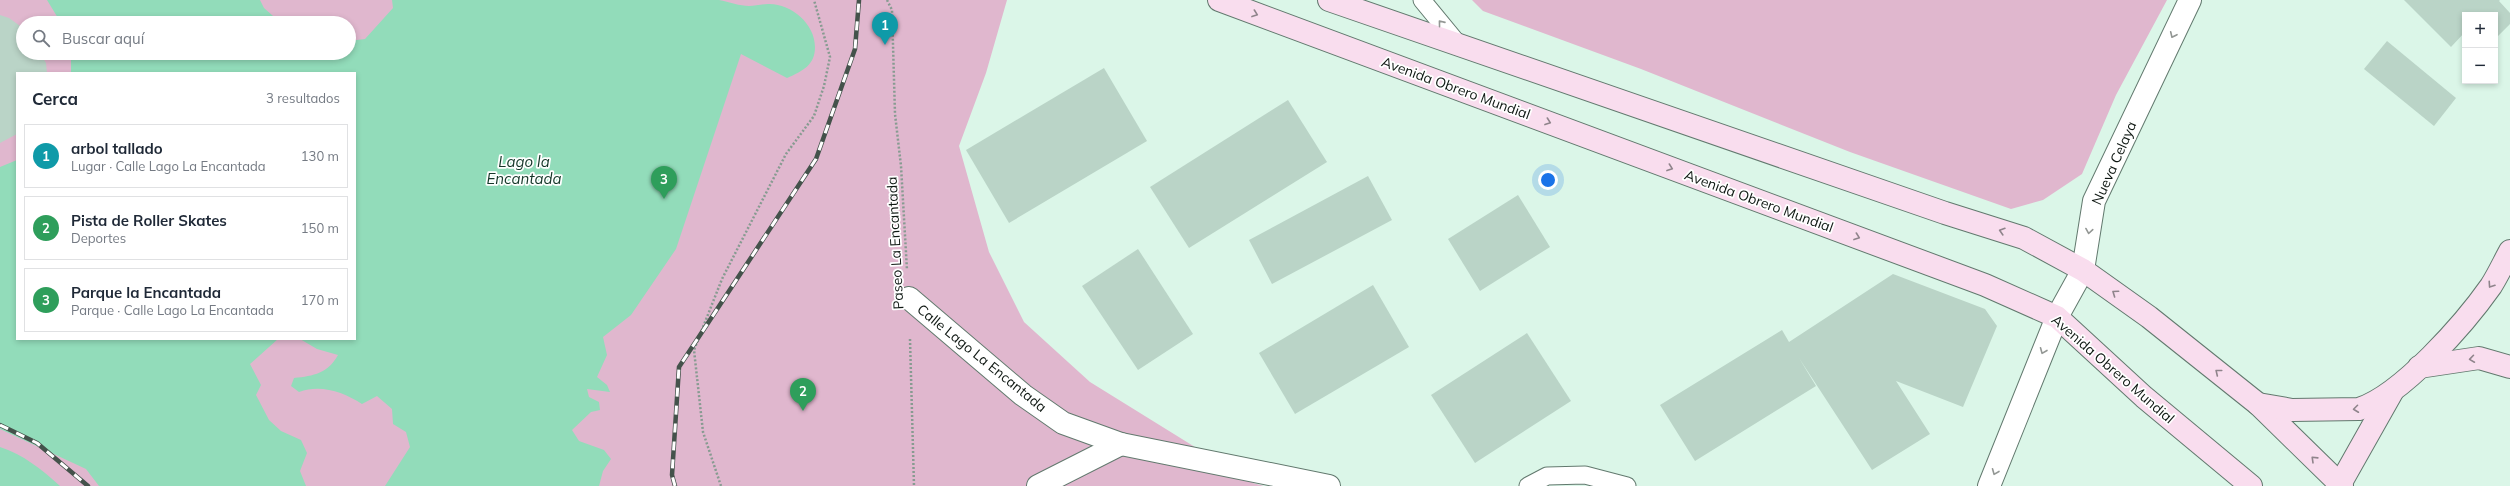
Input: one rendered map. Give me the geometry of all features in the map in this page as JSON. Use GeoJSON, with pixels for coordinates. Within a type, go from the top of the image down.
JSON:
{"type":"FeatureCollection","features":[{"type":"Feature","properties":{"kind":"main road","name":"Avenida Obrero Mundial"},"geometry":{"type":"LineString","coordinates":[[1219,0],[1986,285],[2057,317],[2144,397],[2250,486]]}},
{"type":"Feature","properties":{"kind":"main road"},"geometry":{"type":"LineString","coordinates":[[1329,0],[1945,213],[2024,238],[2083,270],[2149,317],[2258,404],[2340,485],[2394,388]]}},
{"type":"Feature","properties":{"kind":"main road"},"geometry":{"type":"LineString","coordinates":[[2258,404],[2292,410],[2359,409],[2368,406],[2394,388],[2419,367],[2453,332],[2491,286],[2510,251]]}},
{"type":"Feature","properties":{"kind":"main road"},"geometry":{"type":"LineString","coordinates":[[2419,367],[2479,358],[2510,366]]}},
{"type":"Feature","properties":{"kind":"street","name":"Nueva Celaya"},"geometry":{"type":"LineString","coordinates":[[1989,486],[2057,317],[2083,270],[2094,201],[2190,0]]}},
{"type":"Feature","properties":{"kind":"street","name":"Calle Lago La Encantada"},"geometry":{"type":"LineString","coordinates":[[909,298],[1028,399],[1063,423],[1121,444],[1329,486]]}},
{"type":"Feature","properties":{"kind":"street"},"geometry":{"type":"LineString","coordinates":[[1038,486],[1121,444]]}},
{"type":"Feature","properties":{"kind":"lane"},"geometry":{"type":"LineString","coordinates":[[1422,0],[1459,45]]}},
{"type":"Feature","properties":{"kind":"lane"},"geometry":{"type":"LineString","coordinates":[[1528,486],[1548,476],[1585,475],[1627,486]]}},
{"type":"Feature","properties":{"kind":"path"},"geometry":{"type":"LineString","coordinates":[[721,486],[703,432],[694,350],[722,279],[786,154],[814,116],[824,86],[830,56],[814,0]]}},
{"type":"Feature","properties":{"kind":"path","name":"Paseo La Encantada"},"geometry":{"type":"LineString","coordinates":[[887,0],[892,10],[895,114],[901,166],[909,298],[914,486]]}},
{"type":"Feature","properties":{"kind":"shaded area"},"geometry":{"type":"Polygon","coordinates":[[[0,0],[1007,0],[986,73],[959,146],[989,252],[1024,322],[1090,382],[1253,483],[1264,486],[0,486],[0,0]]]}},
{"type":"Feature","properties":{"kind":"shaded area"},"geometry":{"type":"Polygon","coordinates":[[[1472,0],[2167,0],[2116,95],[2082,174],[2043,200],[2011,209],[1850,152],[1641,69],[1483,11],[1472,0]]]}},
{"type":"Feature","properties":{"kind":"water"},"geometry":{"type":"Polygon","coordinates":[[[47,0],[260,0],[264,8],[273,16],[57,16],[47,0]]]}},
{"type":"Feature","properties":{"kind":"water","name":"Lago la Encantada"},"geometry":{"type":"Polygon","coordinates":[[[392,0],[719,0],[746,6],[768,4],[785,7],[800,16],[811,30],[815,47],[813,58],[807,67],[787,78],[741,54],[676,249],[631,315],[603,337],[607,355],[597,377],[607,385],[610,392],[587,389],[589,397],[599,402],[600,410],[591,412],[572,430],[579,441],[604,450],[611,459],[603,471],[599,486],[385,486],[410,447],[406,432],[393,424],[392,409],[377,396],[362,404],[332,390],[315,389],[299,392],[291,386],[294,378],[314,375],[325,370],[338,355],[317,349],[302,340],[356,340],[356,72],[71,72],[71,60],[356,60],[356,40],[365,39],[393,8],[392,0]]]}},
{"type":"Feature","properties":{"kind":"water"},"geometry":{"type":"Polygon","coordinates":[[[16,160],[16,340],[277,340],[250,364],[261,385],[256,395],[269,420],[281,431],[301,440],[307,453],[300,471],[306,486],[99,486],[86,469],[0,429],[0,167],[16,160]]]}},
{"type":"Feature","properties":{"kind":"water"},"geometry":{"type":"Polygon","coordinates":[[[0,447],[17,454],[32,463],[60,486],[0,486],[0,447]]]}},
{"type":"Feature","properties":{"kind":"building"},"geometry":{"type":"Polygon","coordinates":[[[2404,0],[2500,0],[2499,1],[2510,13],[2510,24],[2498,36],[2498,12],[2462,12],[2462,35],[2451,47],[2404,0]]]}},
{"type":"Feature","properties":{"kind":"building"},"geometry":{"type":"Polygon","coordinates":[[[0,15],[9,18],[16,23],[16,60],[44,60],[47,72],[16,72],[16,135],[0,143],[0,15]]]}},
{"type":"Feature","properties":{"kind":"building"},"geometry":{"type":"Polygon","coordinates":[[[2387,41],[2456,98],[2434,126],[2364,69],[2387,41]]]}},
{"type":"Feature","properties":{"kind":"building"},"geometry":{"type":"Polygon","coordinates":[[[1104,68],[1147,141],[1009,223],[966,150],[1104,68]]]}},
{"type":"Feature","properties":{"kind":"building"},"geometry":{"type":"Polygon","coordinates":[[[1288,100],[1327,162],[1189,248],[1150,187],[1288,100]]]}},
{"type":"Feature","properties":{"kind":"building"},"geometry":{"type":"Polygon","coordinates":[[[1368,176],[1392,220],[1272,284],[1249,240],[1368,176]]]}},
{"type":"Feature","properties":{"kind":"building"},"geometry":{"type":"Polygon","coordinates":[[[1518,195],[1550,247],[1480,291],[1448,239],[1518,195]]]}},
{"type":"Feature","properties":{"kind":"building"},"geometry":{"type":"Polygon","coordinates":[[[1138,249],[1193,334],[1138,370],[1082,286],[1138,249]]]}},
{"type":"Feature","properties":{"kind":"building"},"geometry":{"type":"Polygon","coordinates":[[[1893,274],[1985,309],[1997,326],[1963,407],[1896,381],[1930,434],[1872,470],[1799,358],[1816,386],[1695,461],[1660,405],[1782,330],[1789,342],[1893,274]]]}},
{"type":"Feature","properties":{"kind":"building"},"geometry":{"type":"Polygon","coordinates":[[[1373,285],[1409,347],[1295,414],[1259,353],[1373,285]]]}},
{"type":"Feature","properties":{"kind":"building"},"geometry":{"type":"Polygon","coordinates":[[[1527,333],[1571,401],[1475,463],[1431,395],[1527,333]]]}},
{"type":"Feature","properties":{"kind":"railway"},"geometry":{"type":"LineString","coordinates":[[675,486],[672,475],[679,367],[816,159],[855,49],[859,0]]}},
{"type":"Feature","properties":{"kind":"railway"},"geometry":{"type":"LineString","coordinates":[[0,425],[37,443],[88,486]]}},
{"type":"Feature","properties":{"kind":"place","name":"arbol tallado"},"geometry":{"type":"Point","coordinates":[885,45]}},
{"type":"Feature","properties":{"kind":"place","name":"Parque la Encantada"},"geometry":{"type":"Point","coordinates":[664,199]}},
{"type":"Feature","properties":{"kind":"place","name":"Pista de Roller Skates"},"geometry":{"type":"Point","coordinates":[803,411]}}]}
